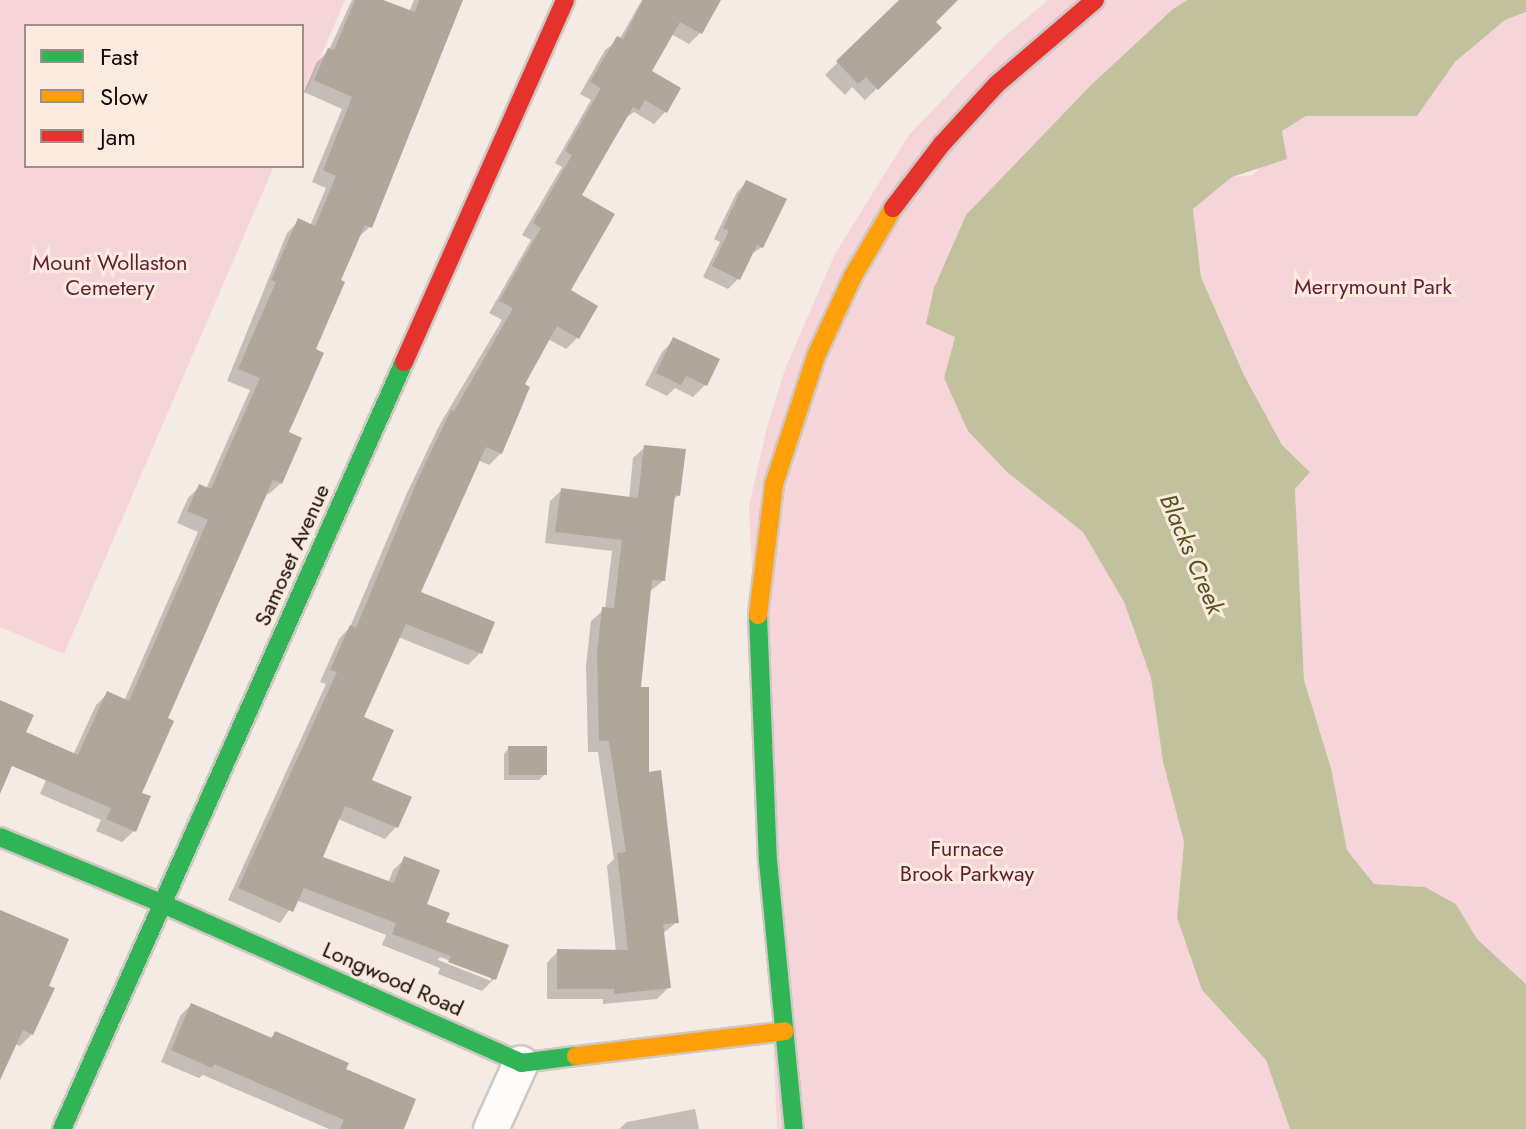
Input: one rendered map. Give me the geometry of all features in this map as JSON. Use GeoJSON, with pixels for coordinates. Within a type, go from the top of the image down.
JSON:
{"type":"FeatureCollection","features":[{"type":"Feature","properties":{"kind":"street","name":"Samoset Avenue"},"geometry":{"type":"LineString","coordinates":[[62,1129],[565,0]]}},
{"type":"Feature","properties":{"kind":"street"},"geometry":{"type":"LineString","coordinates":[[794,1129],[768,861],[759,702],[758,609],[766,532],[785,445],[816,356],[853,276],[889,214],[942,144],[997,84],[1095,0]]}},
{"type":"Feature","properties":{"kind":"street","name":"Longwood Road"},"geometry":{"type":"LineString","coordinates":[[0,837],[163,904],[521,1063]]}},
{"type":"Feature","properties":{"kind":"street"},"geometry":{"type":"LineString","coordinates":[[491,1129],[521,1063],[785,1031]]}},
{"type":"Feature","properties":{"kind":"green space","name":"Mount Wollaston Cemetery"},"geometry":{"type":"Polygon","coordinates":[[[0,0],[345,0],[304,95],[304,24],[24,24],[24,168],[273,168],[64,654],[0,627],[0,0]]]}},
{"type":"Feature","properties":{"kind":"green space","name":"Furnace Brook Parkway"},"geometry":{"type":"Polygon","coordinates":[[[1048,0],[1187,0],[1173,9],[955,337],[944,378],[1008,473],[1083,532],[1124,602],[1151,678],[1163,762],[1184,842],[1177,918],[1202,990],[1266,1060],[1290,1129],[777,1129],[749,506],[767,427],[785,369],[835,254],[908,136],[997,43],[1048,0]]]}},
{"type":"Feature","properties":{"kind":"green space","name":"Merrymount Park"},"geometry":{"type":"Polygon","coordinates":[[[1526,12],[1526,984],[1477,939],[1456,904],[1425,887],[1374,884],[1347,850],[1331,768],[1304,680],[1295,488],[1310,472],[1282,445],[1244,375],[1201,277],[1193,209],[1232,177],[1253,175],[1265,163],[1287,159],[1282,131],[1306,116],[1417,116],[1455,62],[1505,20],[1526,12]]]}},
{"type":"Feature","properties":{"kind":"water","name":"Blacks Creek"},"geometry":{"type":"Polygon","coordinates":[[[1187,0],[1526,0],[1526,12],[1505,20],[1455,62],[1417,116],[1306,116],[1282,131],[1287,159],[1232,177],[1193,209],[1201,277],[1244,375],[1282,445],[1310,472],[1295,489],[1304,680],[1331,768],[1347,850],[1374,884],[1425,887],[1456,904],[1477,939],[1526,984],[1526,1129],[1290,1129],[1266,1060],[1202,990],[1177,918],[1184,842],[1163,762],[1151,678],[1124,602],[1083,532],[1008,473],[968,431],[944,378],[955,337],[926,324],[934,288],[966,215],[1091,85],[1173,9],[1187,0]]]}},
{"type":"Feature","properties":{"kind":"building"},"geometry":{"type":"Polygon","coordinates":[[[355,0],[383,0],[415,12],[419,0],[463,0],[372,228],[365,225],[341,280],[345,282],[316,349],[324,353],[289,432],[302,438],[282,484],[273,480],[168,718],[174,721],[142,793],[151,796],[136,832],[106,819],[111,808],[12,766],[0,794],[0,700],[34,715],[26,732],[78,755],[107,691],[129,701],[208,520],[187,511],[199,484],[211,489],[260,378],[238,369],[276,282],[271,280],[298,218],[315,226],[336,176],[323,170],[352,97],[314,80],[328,48],[334,50],[355,0]]]}},
{"type":"Feature","properties":{"kind":"building"},"geometry":{"type":"Polygon","coordinates":[[[643,0],[721,0],[702,34],[680,22],[652,71],[681,88],[667,113],[645,100],[639,110],[633,107],[582,195],[615,214],[571,290],[598,306],[579,339],[557,326],[525,384],[530,387],[502,454],[486,447],[421,592],[495,622],[482,654],[406,624],[364,717],[394,730],[372,780],[412,797],[398,828],[345,806],[323,857],[394,883],[404,856],[440,870],[427,904],[450,913],[446,922],[509,945],[496,980],[448,962],[451,956],[392,934],[396,923],[304,888],[293,912],[238,888],[337,672],[330,670],[350,625],[356,628],[418,479],[451,410],[454,411],[513,308],[499,301],[541,228],[533,223],[572,155],[565,151],[601,88],[590,82],[617,36],[623,39],[643,0]]]}},
{"type":"Feature","properties":{"kind":"building"},"geometry":{"type":"Polygon","coordinates":[[[899,0],[958,0],[936,22],[942,28],[878,90],[866,77],[858,84],[836,61],[899,0]]]}},
{"type":"Feature","properties":{"kind":"building"},"geometry":{"type":"Polygon","coordinates":[[[746,180],[787,199],[763,248],[757,245],[740,280],[712,266],[729,231],[723,228],[746,180]]]}},
{"type":"Feature","properties":{"kind":"building"},"geometry":{"type":"Polygon","coordinates":[[[673,337],[720,359],[707,386],[686,376],[681,385],[656,373],[673,337]]]}},
{"type":"Feature","properties":{"kind":"building"},"geometry":{"type":"Polygon","coordinates":[[[644,445],[686,449],[680,496],[675,495],[665,581],[652,580],[641,687],[649,687],[649,772],[661,770],[679,923],[663,924],[671,988],[614,994],[614,989],[557,989],[557,949],[628,950],[617,853],[626,852],[609,741],[599,741],[597,653],[602,607],[614,608],[622,540],[555,532],[561,488],[638,498],[644,445]]]}},
{"type":"Feature","properties":{"kind":"building"},"geometry":{"type":"Polygon","coordinates":[[[508,746],[547,746],[547,775],[509,775],[508,746]]]}},
{"type":"Feature","properties":{"kind":"building"},"geometry":{"type":"Polygon","coordinates":[[[0,910],[69,939],[49,986],[55,988],[33,1035],[23,1030],[0,1080],[0,910]]]}},
{"type":"Feature","properties":{"kind":"building"},"geometry":{"type":"Polygon","coordinates":[[[191,1003],[272,1038],[275,1031],[349,1063],[346,1069],[416,1099],[404,1129],[340,1129],[344,1120],[214,1064],[212,1068],[171,1050],[191,1003]]]}},
{"type":"Feature","properties":{"kind":"traffic: fast"},"geometry":{"type":"LineString","coordinates":[[62,1129],[404,362]]}},
{"type":"Feature","properties":{"kind":"traffic: fast"},"geometry":{"type":"LineString","coordinates":[[758,615],[768,861],[794,1129]]}},
{"type":"Feature","properties":{"kind":"traffic: fast"},"geometry":{"type":"LineString","coordinates":[[0,837],[163,904],[521,1063],[576,1056]]}},
{"type":"Feature","properties":{"kind":"traffic: slow"},"geometry":{"type":"LineString","coordinates":[[758,615],[774,484],[816,356],[853,276],[893,208]]}},
{"type":"Feature","properties":{"kind":"traffic: slow"},"geometry":{"type":"LineString","coordinates":[[576,1056],[785,1031]]}},
{"type":"Feature","properties":{"kind":"traffic: jam"},"geometry":{"type":"LineString","coordinates":[[404,362],[565,0]]}},
{"type":"Feature","properties":{"kind":"traffic: jam"},"geometry":{"type":"LineString","coordinates":[[893,208],[942,144],[997,84],[1095,0]]}}]}
